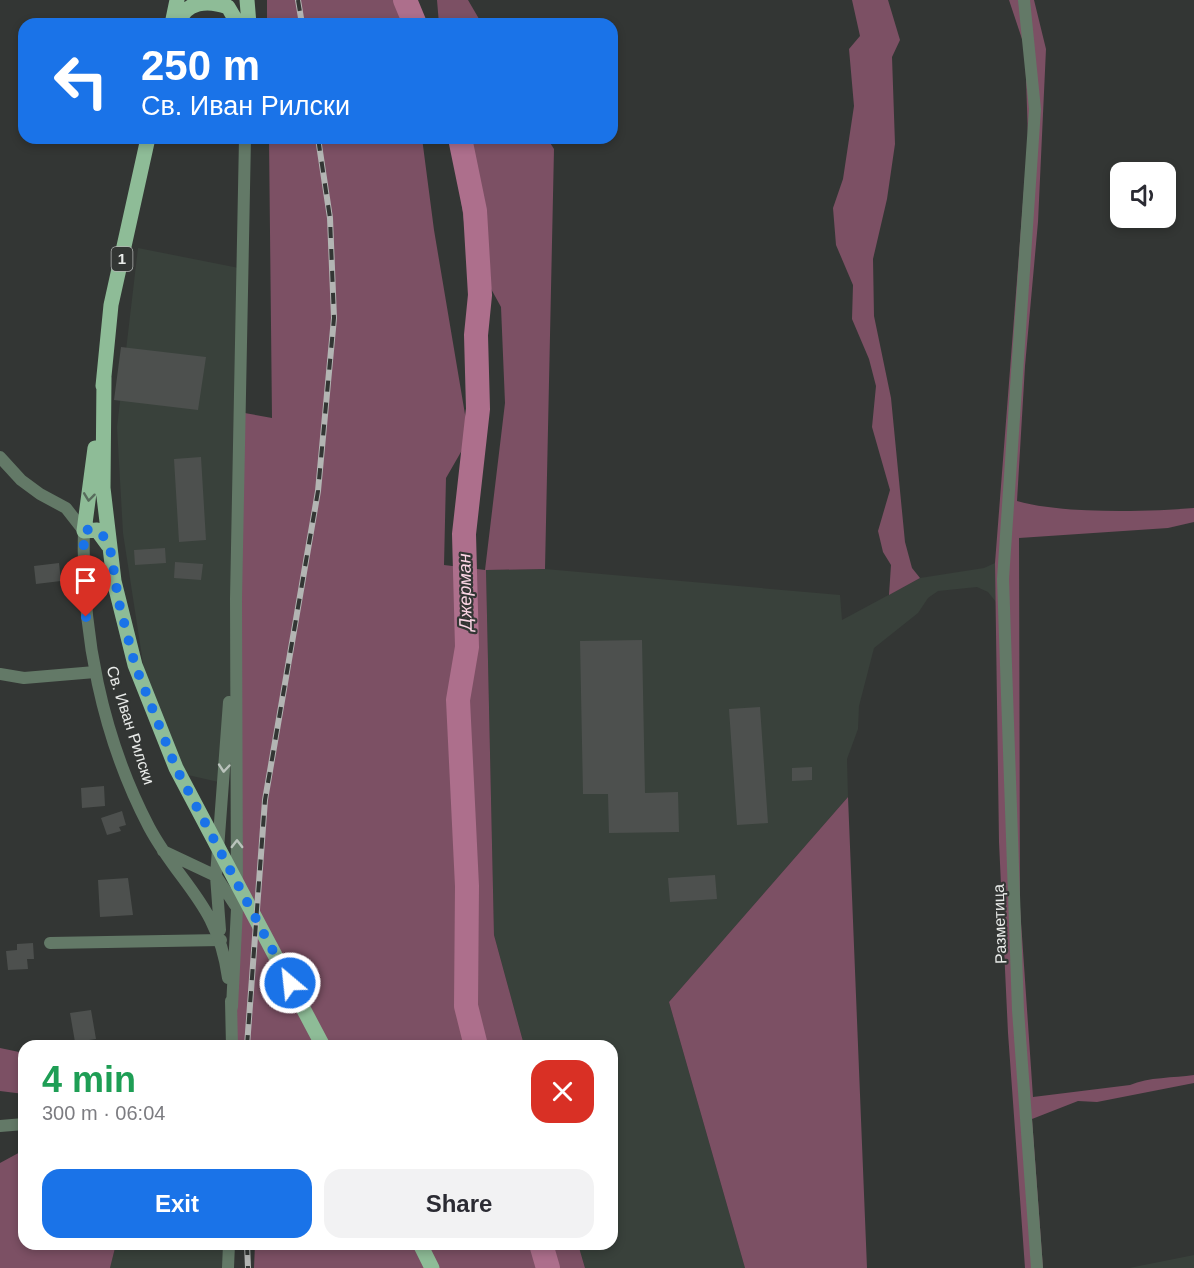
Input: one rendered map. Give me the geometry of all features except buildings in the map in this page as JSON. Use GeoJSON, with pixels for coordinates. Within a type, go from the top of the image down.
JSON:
{"type":"FeatureCollection","features":[{"type":"Feature","properties":{"kind":"main road"},"geometry":{"type":"LineString","coordinates":[[173,18],[177,0]]}},
{"type":"Feature","properties":{"kind":"main road"},"geometry":{"type":"LineString","coordinates":[[247,0],[248,18]]}},
{"type":"Feature","properties":{"kind":"main road"},"geometry":{"type":"LineString","coordinates":[[181,18],[186,10],[207,1],[228,8],[234,18]]}},
{"type":"Feature","properties":{"kind":"main road","name":"1"},"geometry":{"type":"LineString","coordinates":[[147,144],[111,305],[104,377],[103,488],[119,603],[135,665],[176,768],[320,1040]]}},
{"type":"Feature","properties":{"kind":"main road"},"geometry":{"type":"LineString","coordinates":[[104,377],[84,531],[97,530],[110,548]]}},
{"type":"Feature","properties":{"kind":"main road"},"geometry":{"type":"LineString","coordinates":[[423,1250],[432,1268]]}},
{"type":"Feature","properties":{"kind":"street","name":"Разметица"},"geometry":{"type":"LineString","coordinates":[[1024,0],[1035,109],[1003,579],[1018,1010],[1037,1268]]}},
{"type":"Feature","properties":{"kind":"street"},"geometry":{"type":"LineString","coordinates":[[232,1007],[237,909],[236,626],[245,144]]}},
{"type":"Feature","properties":{"kind":"street"},"geometry":{"type":"LineString","coordinates":[[0,457],[21,480],[40,494],[66,508],[84,531]]}},
{"type":"Feature","properties":{"kind":"street","name":"Св. Иван Рилски"},"geometry":{"type":"LineString","coordinates":[[84,531],[85,603],[95,672],[124,767],[148,825],[163,851],[207,910],[220,940],[232,1007],[232,1040]]}},
{"type":"Feature","properties":{"kind":"street"},"geometry":{"type":"LineString","coordinates":[[50,943],[220,940],[216,876],[236,626]]}},
{"type":"Feature","properties":{"kind":"street"},"geometry":{"type":"LineString","coordinates":[[0,674],[24,678],[95,672]]}},
{"type":"Feature","properties":{"kind":"street"},"geometry":{"type":"LineString","coordinates":[[163,851],[216,876],[228,890],[237,909]]}},
{"type":"Feature","properties":{"kind":"street"},"geometry":{"type":"LineString","coordinates":[[0,1126],[18,1124]]}},
{"type":"Feature","properties":{"kind":"street"},"geometry":{"type":"LineString","coordinates":[[228,1268],[229,1250]]}},
{"type":"Feature","properties":{"kind":"shaded area"},"geometry":{"type":"Polygon","coordinates":[[[267,0],[408,0],[409,18],[267,18],[267,0]]]}},
{"type":"Feature","properties":{"kind":"shaded area"},"geometry":{"type":"Polygon","coordinates":[[[437,0],[468,0],[478,18],[438,18],[437,0]]]}},
{"type":"Feature","properties":{"kind":"shaded area"},"geometry":{"type":"Polygon","coordinates":[[[852,0],[888,0],[900,40],[892,57],[895,144],[887,199],[873,259],[874,316],[891,398],[905,542],[912,568],[920,578],[889,595],[891,565],[883,552],[878,531],[890,490],[872,427],[876,386],[869,359],[852,319],[853,285],[836,245],[833,208],[843,179],[854,106],[849,49],[860,36],[852,0]]]}},
{"type":"Feature","properties":{"kind":"shaded area"},"geometry":{"type":"Polygon","coordinates":[[[1009,0],[1034,0],[1046,49],[1038,222],[1025,366],[1017,501],[1080,510],[1129,511],[1194,508],[1194,522],[1168,528],[1019,538],[1020,907],[1033,1097],[1194,1075],[1194,1083],[1097,1102],[1078,1101],[1032,1119],[1043,1268],[1025,1268],[1008,1033],[999,842],[995,563],[1028,138],[1025,48],[1009,0]]]}},
{"type":"Feature","properties":{"kind":"shaded area"},"geometry":{"type":"Polygon","coordinates":[[[269,144],[423,144],[434,230],[469,438],[446,478],[444,565],[485,570],[505,403],[501,307],[467,245],[454,144],[551,144],[554,149],[545,569],[486,570],[494,935],[523,1040],[232,1040],[239,412],[272,418],[269,144]]]}},
{"type":"Feature","properties":{"kind":"shaded area"},"geometry":{"type":"Polygon","coordinates":[[[138,248],[244,269],[236,626],[223,783],[179,773],[149,702],[123,533],[117,427],[138,248]]]}},
{"type":"Feature","properties":{"kind":"shaded area"},"geometry":{"type":"Polygon","coordinates":[[[995,563],[996,602],[988,592],[977,587],[938,591],[928,598],[918,613],[874,648],[859,706],[858,729],[847,759],[848,797],[669,1002],[745,1268],[585,1268],[580,1250],[618,1250],[618,1040],[523,1040],[494,935],[486,570],[545,569],[840,595],[842,620],[920,578],[984,568],[995,563]]]}},
{"type":"Feature","properties":{"kind":"shaded area"},"geometry":{"type":"Polygon","coordinates":[[[848,797],[867,1268],[745,1268],[669,1002],[848,797]]]}},
{"type":"Feature","properties":{"kind":"shaded area"},"geometry":{"type":"Polygon","coordinates":[[[0,1048],[18,1052],[18,1093],[0,1091],[0,1048]]]}},
{"type":"Feature","properties":{"kind":"shaded area"},"geometry":{"type":"Polygon","coordinates":[[[18,1153],[18,1250],[114,1250],[110,1268],[0,1268],[0,1163],[18,1153]]]}},
{"type":"Feature","properties":{"kind":"shaded area"},"geometry":{"type":"Polygon","coordinates":[[[114,1250],[229,1250],[228,1268],[110,1268],[114,1250]]]}},
{"type":"Feature","properties":{"kind":"shaded area"},"geometry":{"type":"Polygon","coordinates":[[[255,1250],[580,1250],[585,1268],[254,1268],[255,1250]]]}},
{"type":"Feature","properties":{"kind":"shaded area"},"geometry":{"type":"Polygon","coordinates":[[[1194,1255],[1194,1268],[1129,1268],[1194,1255]]]}},
{"type":"Feature","properties":{"kind":"waterway","name":"Джерман"},"geometry":{"type":"LineString","coordinates":[[405,0],[412,18]]}},
{"type":"Feature","properties":{"kind":"waterway","name":"Джерман"},"geometry":{"type":"LineString","coordinates":[[461,144],[475,211],[480,295],[476,335],[478,409],[464,534],[467,647],[458,700],[467,886],[466,1006],[474,1040]]}},
{"type":"Feature","properties":{"kind":"waterway","name":"Джерман"},"geometry":{"type":"LineString","coordinates":[[543,1250],[548,1268]]}},
{"type":"Feature","properties":{"kind":"railway"},"geometry":{"type":"LineString","coordinates":[[298,0],[301,18]]}},
{"type":"Feature","properties":{"kind":"railway"},"geometry":{"type":"LineString","coordinates":[[247,1040],[265,800],[318,491],[334,318],[330,218],[319,144]]}},
{"type":"Feature","properties":{"kind":"railway"},"geometry":{"type":"LineString","coordinates":[[247,1250],[248,1268]]}},
{"type":"Feature","properties":{"kind":"route"},"geometry":{"type":"LineString","coordinates":[[86,617],[83,574],[84,531],[90,529],[102,534],[110,548],[114,581],[135,665],[176,768],[290,983]]}}]}
